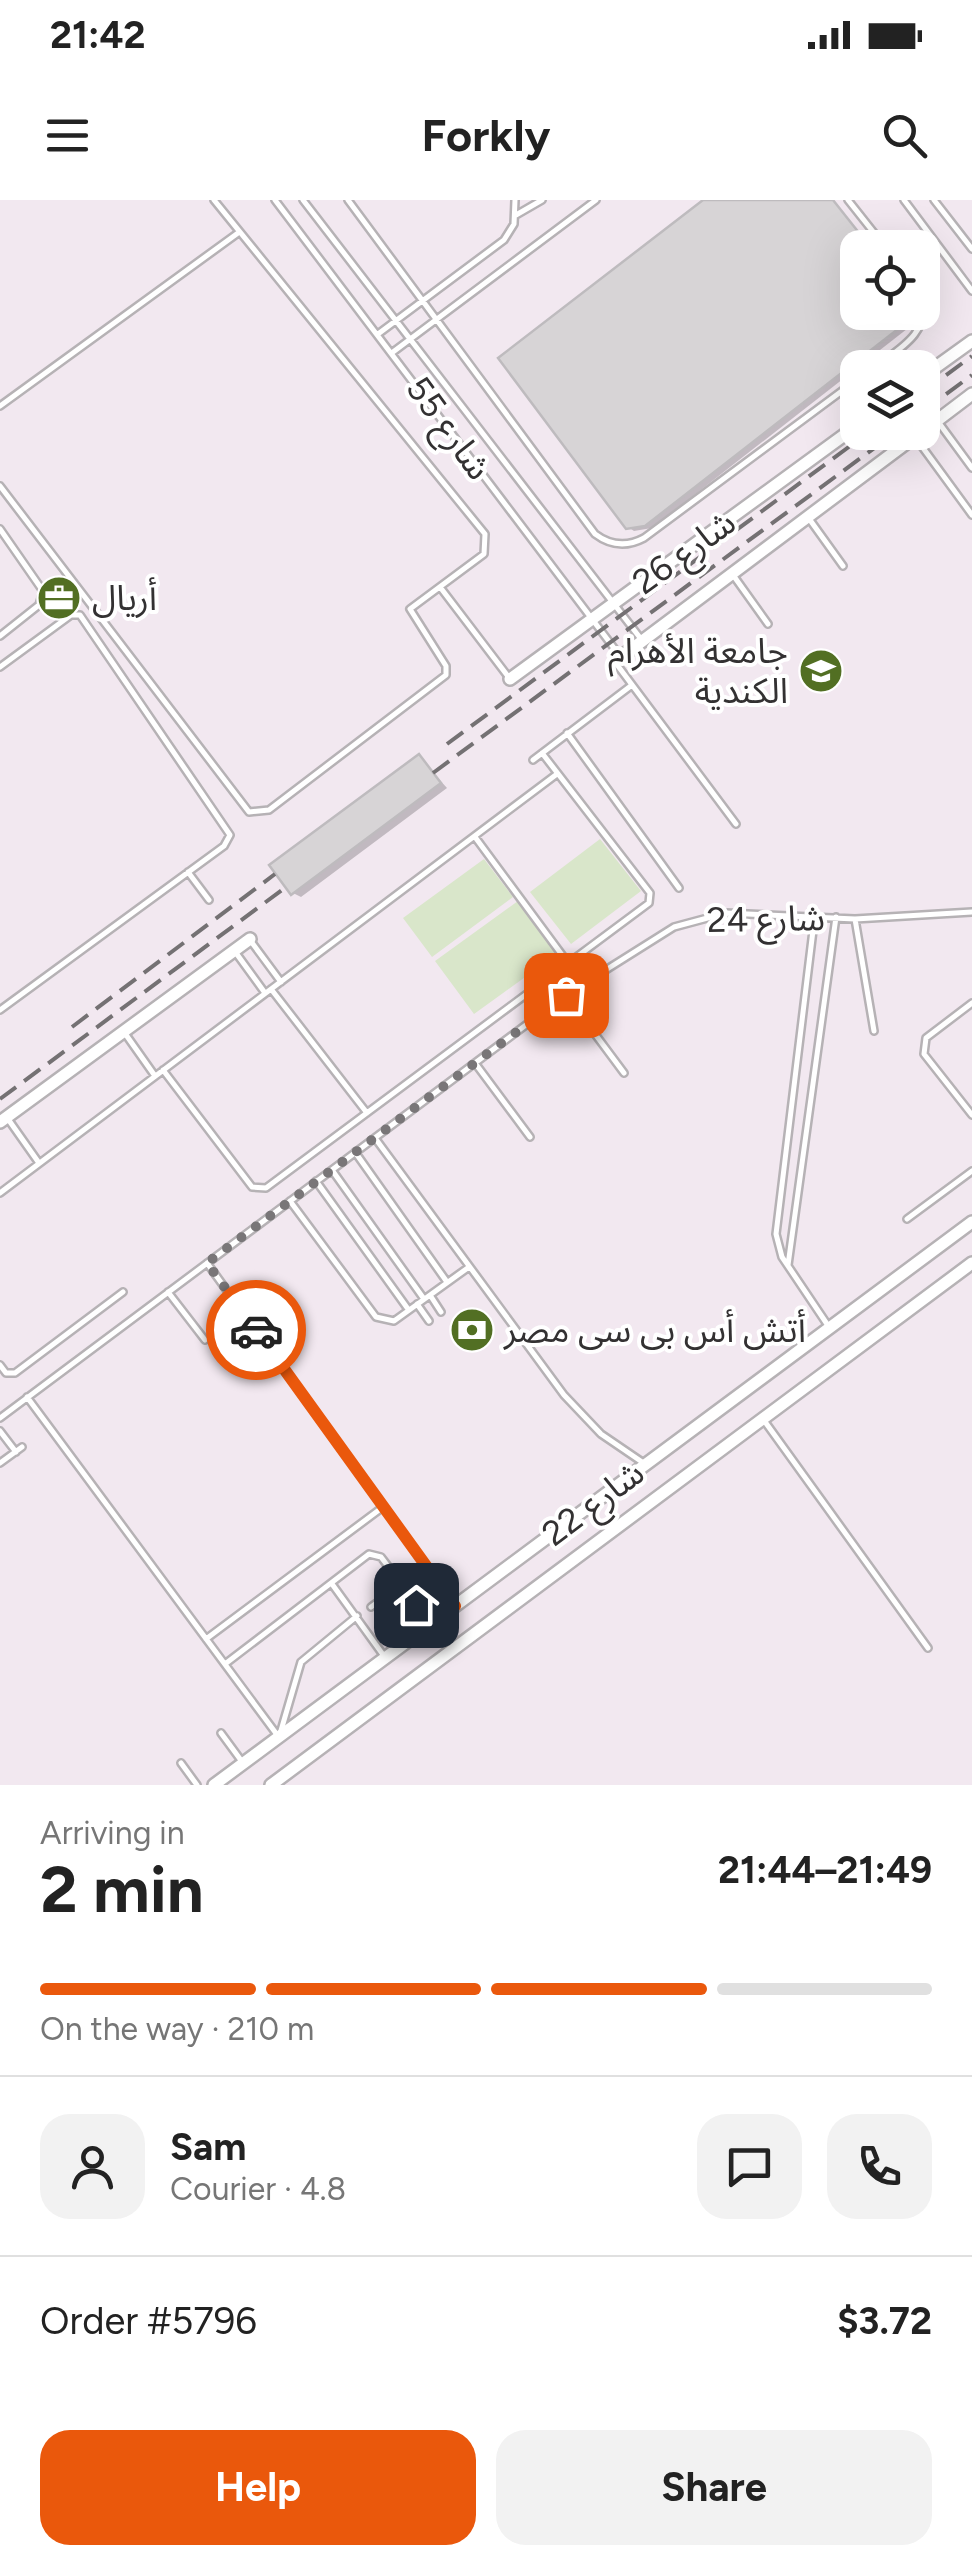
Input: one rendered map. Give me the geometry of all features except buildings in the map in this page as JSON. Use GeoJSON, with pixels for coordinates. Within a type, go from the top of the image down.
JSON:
{"type":"FeatureCollection","features":[{"type":"Feature","properties":{"kind":"street"},"geometry":{"type":"LineString","coordinates":[[940,364],[972,341]]}},
{"type":"Feature","properties":{"kind":"street","name":"شارع 26"},"geometry":{"type":"LineString","coordinates":[[940,418],[972,394]]}},
{"type":"Feature","properties":{"kind":"street","name":"شارع 26"},"geometry":{"type":"LineString","coordinates":[[510,679],[840,437]]}},
{"type":"Feature","properties":{"kind":"street","name":"شارع 26"},"geometry":{"type":"LineString","coordinates":[[618,660],[899,450]]}},
{"type":"Feature","properties":{"kind":"street"},"geometry":{"type":"LineString","coordinates":[[3,1119],[250,940]]}},
{"type":"Feature","properties":{"kind":"street","name":"شارع 22"},"geometry":{"type":"LineString","coordinates":[[214,1785],[972,1222]]}},
{"type":"Feature","properties":{"kind":"street","name":"شارع 22"},"geometry":{"type":"LineString","coordinates":[[271,1785],[972,1263]]}},
{"type":"Feature","properties":{"kind":"lane"},"geometry":{"type":"LineString","coordinates":[[0,486],[245,809],[254,814],[268,810],[446,675],[446,666],[409,612],[484,554],[486,534],[214,200]]}},
{"type":"Feature","properties":{"kind":"lane","name":"شارع 55"},"geometry":{"type":"LineString","coordinates":[[275,200],[393,352],[736,824]]}},
{"type":"Feature","properties":{"kind":"lane","name":"شارع 55"},"geometry":{"type":"LineString","coordinates":[[303,200],[642,641]]}},
{"type":"Feature","properties":{"kind":"lane"},"geometry":{"type":"LineString","coordinates":[[348,200],[595,534],[619,545],[644,538],[840,393]]}},
{"type":"Feature","properties":{"kind":"lane"},"geometry":{"type":"LineString","coordinates":[[378,334],[504,240],[516,215],[514,200]]}},
{"type":"Feature","properties":{"kind":"lane"},"geometry":{"type":"LineString","coordinates":[[516,215],[542,200]]}},
{"type":"Feature","properties":{"kind":"lane"},"geometry":{"type":"LineString","coordinates":[[393,352],[596,200]]}},
{"type":"Feature","properties":{"kind":"lane"},"geometry":{"type":"LineString","coordinates":[[848,200],[872,230]]}},
{"type":"Feature","properties":{"kind":"lane"},"geometry":{"type":"LineString","coordinates":[[904,200],[972,291]]}},
{"type":"Feature","properties":{"kind":"lane"},"geometry":{"type":"LineString","coordinates":[[934,200],[972,249]]}},
{"type":"Feature","properties":{"kind":"lane"},"geometry":{"type":"LineString","coordinates":[[0,406],[238,232]]}},
{"type":"Feature","properties":{"kind":"lane"},"geometry":{"type":"LineString","coordinates":[[897,350],[918,330]]}},
{"type":"Feature","properties":{"kind":"lane"},"geometry":{"type":"LineString","coordinates":[[940,424],[972,468]]}},
{"type":"Feature","properties":{"kind":"lane"},"geometry":{"type":"LineString","coordinates":[[930,450],[972,515]]}},
{"type":"Feature","properties":{"kind":"lane"},"geometry":{"type":"LineString","coordinates":[[810,519],[842,566]]}},
{"type":"Feature","properties":{"kind":"lane"},"geometry":{"type":"LineString","coordinates":[[0,530],[43,590],[39,605],[0,636]]}},
{"type":"Feature","properties":{"kind":"lane"},"geometry":{"type":"LineString","coordinates":[[733,575],[768,624]]}},
{"type":"Feature","properties":{"kind":"lane"},"geometry":{"type":"LineString","coordinates":[[440,587],[510,679]]}},
{"type":"Feature","properties":{"kind":"lane"},"geometry":{"type":"LineString","coordinates":[[0,667],[71,614],[82,616],[229,830],[227,843],[0,1010]]}},
{"type":"Feature","properties":{"kind":"lane"},"geometry":{"type":"LineString","coordinates":[[534,760],[632,684]]}},
{"type":"Feature","properties":{"kind":"lane"},"geometry":{"type":"LineString","coordinates":[[567,733],[679,888]]}},
{"type":"Feature","properties":{"kind":"lane"},"geometry":{"type":"LineString","coordinates":[[163,1070],[248,1182],[259,1190],[649,903],[652,896],[542,753]]}},
{"type":"Feature","properties":{"kind":"lane"},"geometry":{"type":"LineString","coordinates":[[0,1192],[558,774]]}},
{"type":"Feature","properties":{"kind":"lane"},"geometry":{"type":"LineString","coordinates":[[474,836],[568,963]]}},
{"type":"Feature","properties":{"kind":"lane"},"geometry":{"type":"LineString","coordinates":[[188,872],[209,900]]}},
{"type":"Feature","properties":{"kind":"lane","name":"شارع 24"},"geometry":{"type":"LineString","coordinates":[[0,1418],[566,995],[656,936],[692,920],[726,913],[815,914],[855,919],[972,912]]}},
{"type":"Feature","properties":{"kind":"lane"},"geometry":{"type":"LineString","coordinates":[[815,914],[776,1222],[777,1246],[829,1327]]}},
{"type":"Feature","properties":{"kind":"lane"},"geometry":{"type":"LineString","coordinates":[[788,1267],[836,916]]}},
{"type":"Feature","properties":{"kind":"lane"},"geometry":{"type":"LineString","coordinates":[[855,919],[874,1031]]}},
{"type":"Feature","properties":{"kind":"lane"},"geometry":{"type":"LineString","coordinates":[[250,940],[281,982]]}},
{"type":"Feature","properties":{"kind":"lane"},"geometry":{"type":"LineString","coordinates":[[234,951],[367,1113]]}},
{"type":"Feature","properties":{"kind":"lane"},"geometry":{"type":"LineString","coordinates":[[566,995],[624,1073]]}},
{"type":"Feature","properties":{"kind":"lane"},"geometry":{"type":"LineString","coordinates":[[972,1003],[926,1038],[922,1046],[924,1054],[972,1115]]}},
{"type":"Feature","properties":{"kind":"lane"},"geometry":{"type":"LineString","coordinates":[[123,1030],[156,1076]]}},
{"type":"Feature","properties":{"kind":"lane"},"geometry":{"type":"LineString","coordinates":[[475,1063],[530,1136]]}},
{"type":"Feature","properties":{"kind":"lane"},"geometry":{"type":"LineString","coordinates":[[3,1119],[39,1163]]}},
{"type":"Feature","properties":{"kind":"lane"},"geometry":{"type":"LineString","coordinates":[[375,1138],[582,1415],[645,1464]]}},
{"type":"Feature","properties":{"kind":"lane"},"geometry":{"type":"LineString","coordinates":[[355,1152],[448,1282]]}},
{"type":"Feature","properties":{"kind":"lane"},"geometry":{"type":"LineString","coordinates":[[332,1170],[441,1312]]}},
{"type":"Feature","properties":{"kind":"lane"},"geometry":{"type":"LineString","coordinates":[[908,1220],[972,1171]]}},
{"type":"Feature","properties":{"kind":"lane"},"geometry":{"type":"LineString","coordinates":[[316,1181],[409,1310]]}},
{"type":"Feature","properties":{"kind":"lane"},"geometry":{"type":"LineString","coordinates":[[290,1201],[376,1318],[389,1322],[469,1266]]}},
{"type":"Feature","properties":{"kind":"lane"},"geometry":{"type":"LineString","coordinates":[[207,1263],[455,1606]]}},
{"type":"Feature","properties":{"kind":"lane"},"geometry":{"type":"LineString","coordinates":[[0,1366],[6,1373],[15,1373],[123,1292]]}},
{"type":"Feature","properties":{"kind":"lane"},"geometry":{"type":"LineString","coordinates":[[168,1292],[205,1340]]}},
{"type":"Feature","properties":{"kind":"lane"},"geometry":{"type":"LineString","coordinates":[[417,1304],[428,1320]]}},
{"type":"Feature","properties":{"kind":"lane"},"geometry":{"type":"LineString","coordinates":[[28,1397],[279,1737]]}},
{"type":"Feature","properties":{"kind":"lane"},"geometry":{"type":"LineString","coordinates":[[762,1416],[928,1648]]}},
{"type":"Feature","properties":{"kind":"lane"},"geometry":{"type":"LineString","coordinates":[[0,1431],[19,1449],[0,1464]]}},
{"type":"Feature","properties":{"kind":"lane"},"geometry":{"type":"LineString","coordinates":[[206,1638],[383,1507]]}},
{"type":"Feature","properties":{"kind":"lane"},"geometry":{"type":"LineString","coordinates":[[226,1664],[369,1554],[376,1554],[433,1625]]}},
{"type":"Feature","properties":{"kind":"lane"},"geometry":{"type":"LineString","coordinates":[[331,1583],[385,1659]]}},
{"type":"Feature","properties":{"kind":"lane"},"geometry":{"type":"LineString","coordinates":[[371,1607],[400,1585]]}},
{"type":"Feature","properties":{"kind":"lane"},"geometry":{"type":"LineString","coordinates":[[279,1737],[302,1662],[357,1616]]}},
{"type":"Feature","properties":{"kind":"lane"},"geometry":{"type":"LineString","coordinates":[[221,1733],[244,1763]]}},
{"type":"Feature","properties":{"kind":"lane"},"geometry":{"type":"LineString","coordinates":[[181,1763],[197,1785]]}},
{"type":"Feature","properties":{"kind":"shaded area"},"geometry":{"type":"Polygon","coordinates":[[[0,200],[972,200],[972,1785],[0,1785],[0,200]]]}},
{"type":"Feature","properties":{"kind":"green space"},"geometry":{"type":"Polygon","coordinates":[[[600,839],[641,891],[571,944],[530,892],[600,839]]]}},
{"type":"Feature","properties":{"kind":"green space"},"geometry":{"type":"Polygon","coordinates":[[[484,859],[513,897],[432,957],[403,918],[484,859]]]}},
{"type":"Feature","properties":{"kind":"green space"},"geometry":{"type":"Polygon","coordinates":[[[518,901],[557,954],[474,1014],[435,961],[518,901]]]}},
{"type":"Feature","properties":{"kind":"railway"},"geometry":{"type":"LineString","coordinates":[[940,380],[972,356]]}},
{"type":"Feature","properties":{"kind":"railway"},"geometry":{"type":"LineString","coordinates":[[940,399],[972,375]]}},
{"type":"Feature","properties":{"kind":"railway"},"geometry":{"type":"LineString","coordinates":[[447,744],[845,450]]}},
{"type":"Feature","properties":{"kind":"railway"},"geometry":{"type":"LineString","coordinates":[[433,773],[872,450]]}},
{"type":"Feature","properties":{"kind":"railway"},"geometry":{"type":"LineString","coordinates":[[72,1027],[275,874]]}},
{"type":"Feature","properties":{"kind":"railway"},"geometry":{"type":"LineString","coordinates":[[0,1099],[286,887]]}},
{"type":"Feature","properties":{"kind":"way so far"},"geometry":{"type":"LineString","coordinates":[[256,1330],[207,1263],[566,995]]}},
{"type":"Feature","properties":{"kind":"place","name":"أريال"},"geometry":{"type":"Point","coordinates":[59,598]}},
{"type":"Feature","properties":{"kind":"place","name":"جامعة الأهرام الكندية"},"geometry":{"type":"Point","coordinates":[821,671]}},
{"type":"Feature","properties":{"kind":"place","name":"أتش أس بى سى مصر"},"geometry":{"type":"Point","coordinates":[472,1330]}},
{"type":"Feature","properties":{"kind":"route"},"geometry":{"type":"LineString","coordinates":[[256,1330],[455,1606],[433,1625],[416,1605]]}}]}
